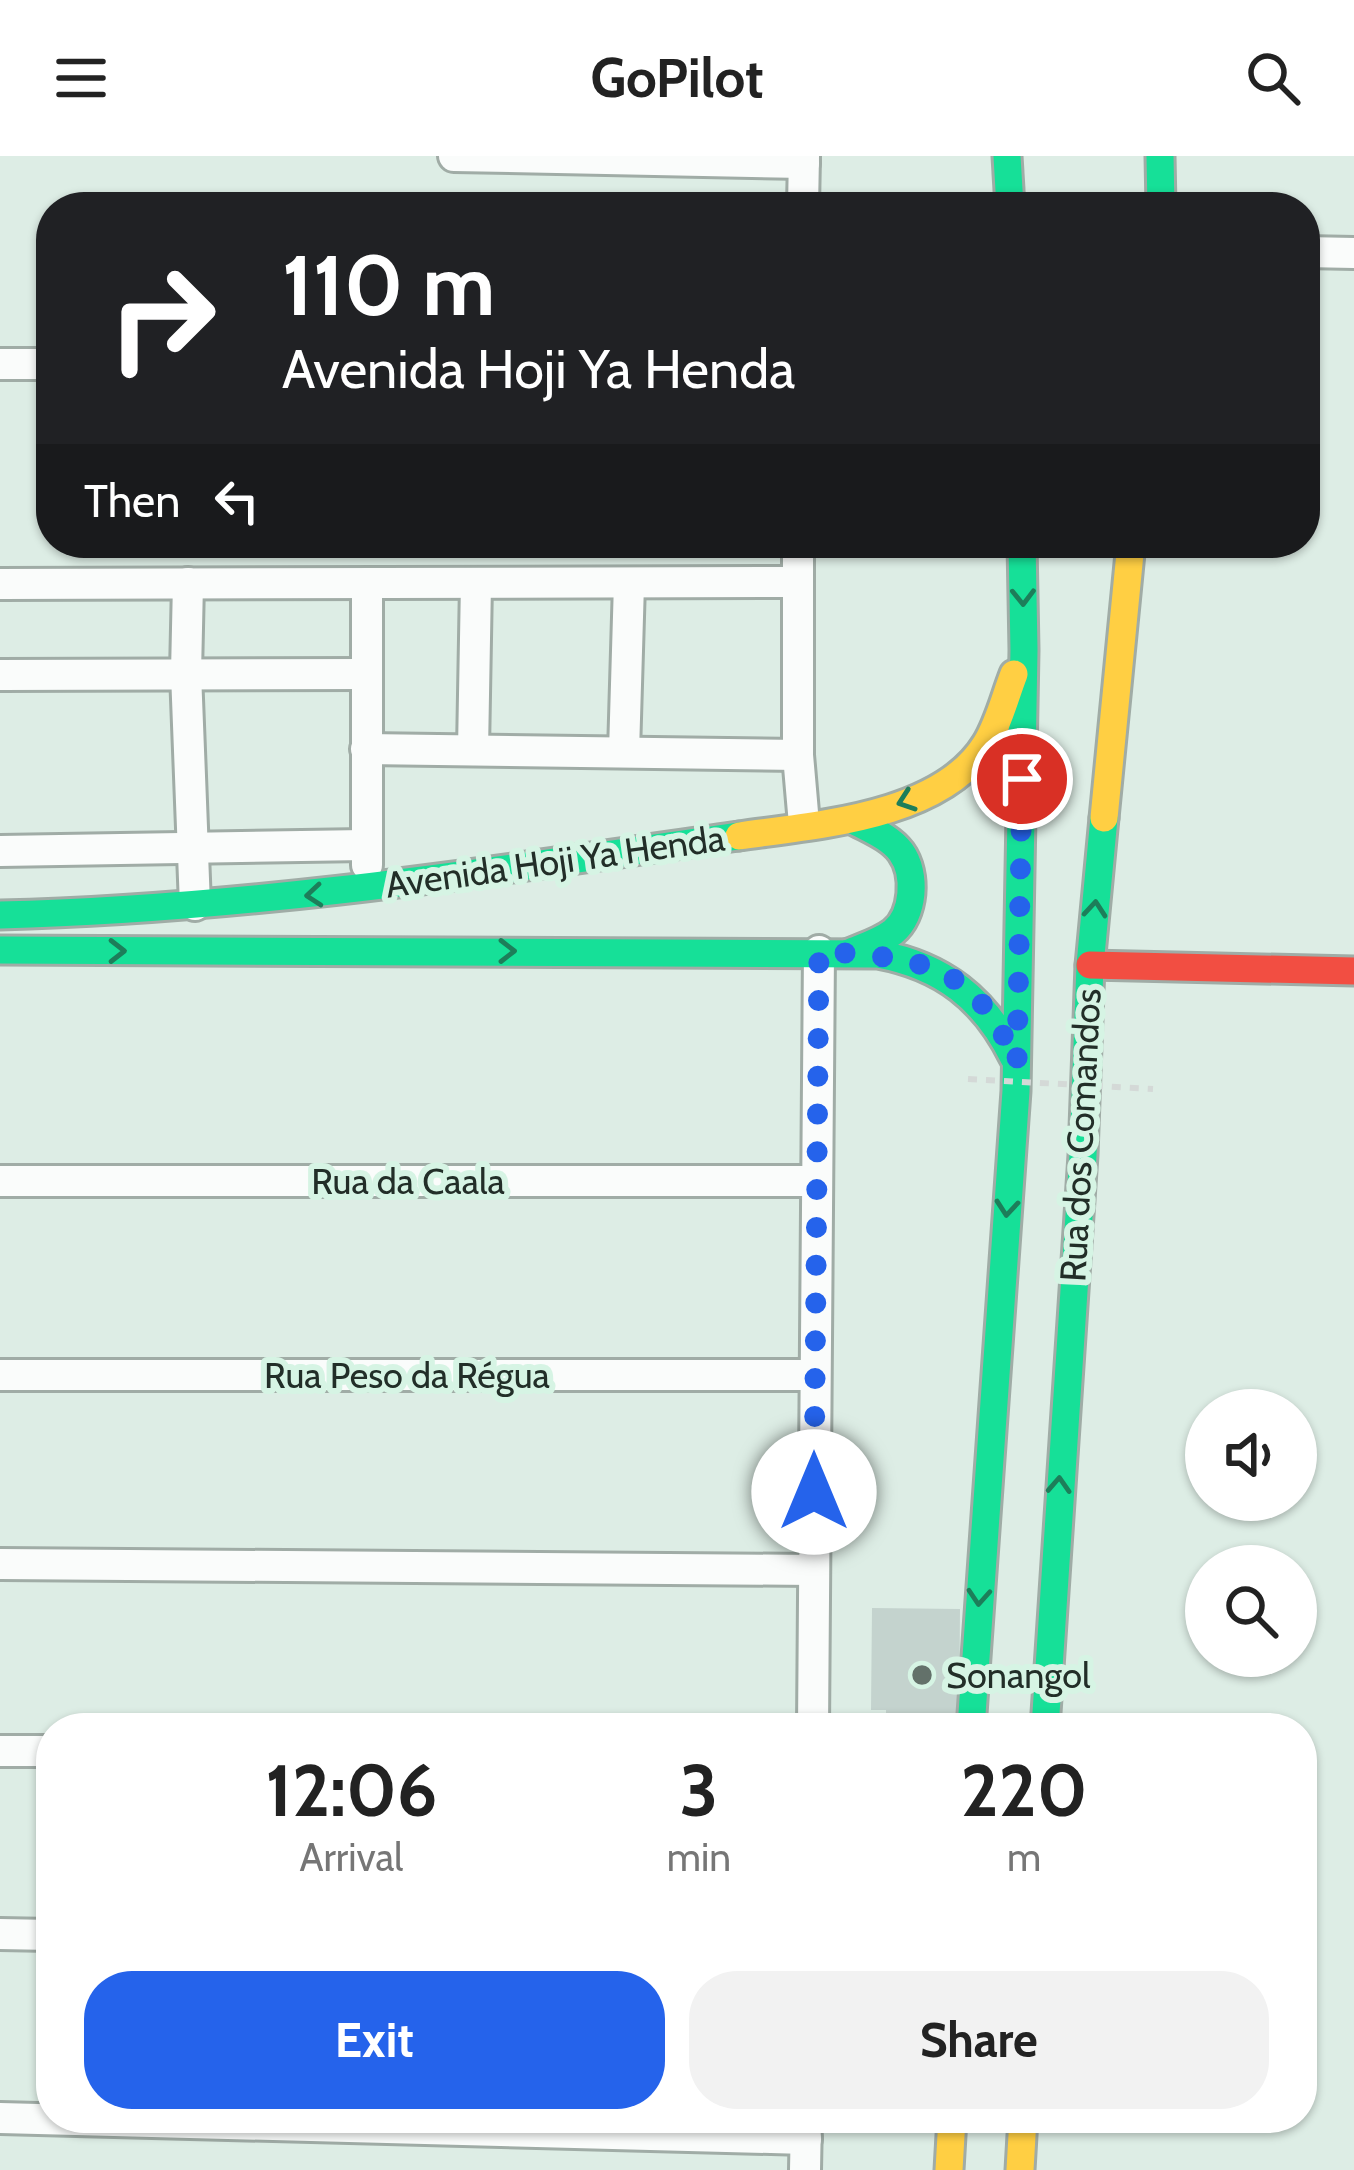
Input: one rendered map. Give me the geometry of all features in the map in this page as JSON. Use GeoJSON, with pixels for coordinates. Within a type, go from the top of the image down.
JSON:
{"type":"FeatureCollection","features":[{"type":"Feature","properties":{"kind":"main road"},"geometry":{"type":"LineString","coordinates":[[1007,156],[1009,192]]}},
{"type":"Feature","properties":{"kind":"main road"},"geometry":{"type":"LineString","coordinates":[[1160,156],[1161,192]]}},
{"type":"Feature","properties":{"kind":"main road","name":"Rua dos Comandos"},"geometry":{"type":"LineString","coordinates":[[971,1713],[1017,1064],[1022,558]]}},
{"type":"Feature","properties":{"kind":"main road","name":"Rua dos Comandos"},"geometry":{"type":"LineString","coordinates":[[1047,1713],[1083,1155],[1090,965],[1130,558]]}},
{"type":"Feature","properties":{"kind":"main road","name":"Avenida Hoji Ya Henda"},"geometry":{"type":"LineString","coordinates":[[0,915],[195,905],[369,888],[853,820],[931,792],[960,773],[985,746],[1024,650]]}},
{"type":"Feature","properties":{"kind":"main road"},"geometry":{"type":"LineString","coordinates":[[834,952],[894,932],[908,912],[910,872],[899,849],[853,820]]}},
{"type":"Feature","properties":{"kind":"main road","name":"Avenida Hoji Ya Henda"},"geometry":{"type":"LineString","coordinates":[[0,950],[834,952],[905,958],[974,993],[992,1014],[1017,1064]]}},
{"type":"Feature","properties":{"kind":"main road"},"geometry":{"type":"LineString","coordinates":[[1090,965],[1354,971]]}},
{"type":"Feature","properties":{"kind":"main road"},"geometry":{"type":"LineString","coordinates":[[950,2170],[951,2133]]}},
{"type":"Feature","properties":{"kind":"main road"},"geometry":{"type":"LineString","coordinates":[[1020,2170],[1022,2133]]}},
{"type":"Feature","properties":{"kind":"street"},"geometry":{"type":"LineString","coordinates":[[454,156],[804,159],[803,192]]}},
{"type":"Feature","properties":{"kind":"street"},"geometry":{"type":"LineString","coordinates":[[1320,252],[1354,253]]}},
{"type":"Feature","properties":{"kind":"street"},"geometry":{"type":"LineString","coordinates":[[0,364],[36,364]]}},
{"type":"Feature","properties":{"kind":"street"},"geometry":{"type":"LineString","coordinates":[[798,558],[798,755],[804,824]]}},
{"type":"Feature","properties":{"kind":"street"},"geometry":{"type":"LineString","coordinates":[[0,584],[797,582]]}},
{"type":"Feature","properties":{"kind":"street"},"geometry":{"type":"LineString","coordinates":[[188,583],[186,673],[195,905]]}},
{"type":"Feature","properties":{"kind":"street"},"geometry":{"type":"LineString","coordinates":[[367,583],[365,845],[369,888]]}},
{"type":"Feature","properties":{"kind":"street"},"geometry":{"type":"LineString","coordinates":[[472,750],[476,583]]}},
{"type":"Feature","properties":{"kind":"street"},"geometry":{"type":"LineString","coordinates":[[624,752],[629,583]]}},
{"type":"Feature","properties":{"kind":"street"},"geometry":{"type":"LineString","coordinates":[[0,675],[367,674]]}},
{"type":"Feature","properties":{"kind":"street"},"geometry":{"type":"LineString","coordinates":[[366,748],[798,755]]}},
{"type":"Feature","properties":{"kind":"street"},"geometry":{"type":"LineString","coordinates":[[0,851],[365,845]]}},
{"type":"Feature","properties":{"kind":"street"},"geometry":{"type":"LineString","coordinates":[[813,1713],[817,1181],[834,952]]}},
{"type":"Feature","properties":{"kind":"street","name":"Rua da Caala"},"geometry":{"type":"LineString","coordinates":[[0,1181],[817,1181]]}},
{"type":"Feature","properties":{"kind":"street","name":"Rua Peso da Régua"},"geometry":{"type":"LineString","coordinates":[[0,1375],[815,1375]]}},
{"type":"Feature","properties":{"kind":"street"},"geometry":{"type":"LineString","coordinates":[[0,1564],[814,1570]]}},
{"type":"Feature","properties":{"kind":"street"},"geometry":{"type":"LineString","coordinates":[[0,1751],[36,1751]]}},
{"type":"Feature","properties":{"kind":"street"},"geometry":{"type":"LineString","coordinates":[[0,1934],[36,1935]]}},
{"type":"Feature","properties":{"kind":"street"},"geometry":{"type":"LineString","coordinates":[[0,2118],[36,2119]]}},
{"type":"Feature","properties":{"kind":"street"},"geometry":{"type":"LineString","coordinates":[[504,2133],[806,2142]]}},
{"type":"Feature","properties":{"kind":"path"},"geometry":{"type":"LineString","coordinates":[[968,1079],[1153,1089]]}},
{"type":"Feature","properties":{"kind":"building"},"geometry":{"type":"Polygon","coordinates":[[[872,1608],[960,1609],[959,1713],[871,1710],[872,1608]]]}},
{"type":"Feature","properties":{"kind":"traffic: fast"},"geometry":{"type":"LineString","coordinates":[[1007,156],[1009,192]]}},
{"type":"Feature","properties":{"kind":"traffic: fast"},"geometry":{"type":"LineString","coordinates":[[1160,156],[1161,192]]}},
{"type":"Feature","properties":{"kind":"traffic: fast"},"geometry":{"type":"LineString","coordinates":[[972,1713],[1016,1091],[1022,558]]}},
{"type":"Feature","properties":{"kind":"traffic: fast"},"geometry":{"type":"LineString","coordinates":[[1046,1713],[1083,1155],[1090,965],[1104,818]]}},
{"type":"Feature","properties":{"kind":"traffic: fast"},"geometry":{"type":"LineString","coordinates":[[849,953],[893,932],[911,894],[901,852],[853,820]]}},
{"type":"Feature","properties":{"kind":"traffic: fast"},"geometry":{"type":"LineString","coordinates":[[0,915],[278,897],[739,836]]}},
{"type":"Feature","properties":{"kind":"traffic: fast"},"geometry":{"type":"LineString","coordinates":[[0,950],[878,954],[923,967],[960,988],[990,1019],[1014,1058]]}},
{"type":"Feature","properties":{"kind":"traffic: slow"},"geometry":{"type":"LineString","coordinates":[[1104,818],[1130,558]]}},
{"type":"Feature","properties":{"kind":"traffic: slow"},"geometry":{"type":"LineString","coordinates":[[739,836],[874,813],[939,788],[966,768],[986,744],[1014,674]]}},
{"type":"Feature","properties":{"kind":"traffic: slow"},"geometry":{"type":"LineString","coordinates":[[949,2170],[951,2133]]}},
{"type":"Feature","properties":{"kind":"traffic: slow"},"geometry":{"type":"LineString","coordinates":[[1020,2170],[1022,2133]]}},
{"type":"Feature","properties":{"kind":"traffic: jam"},"geometry":{"type":"LineString","coordinates":[[1090,965],[1354,971]]}},
{"type":"Feature","properties":{"kind":"place","name":"Sonangol"},"geometry":{"type":"Point","coordinates":[922,1675]}},
{"type":"Feature","properties":{"kind":"route"},"geometry":{"type":"LineString","coordinates":[[814,1492],[819,951],[905,958],[952,978],[992,1014],[1017,1064],[1022,779]]}}]}
